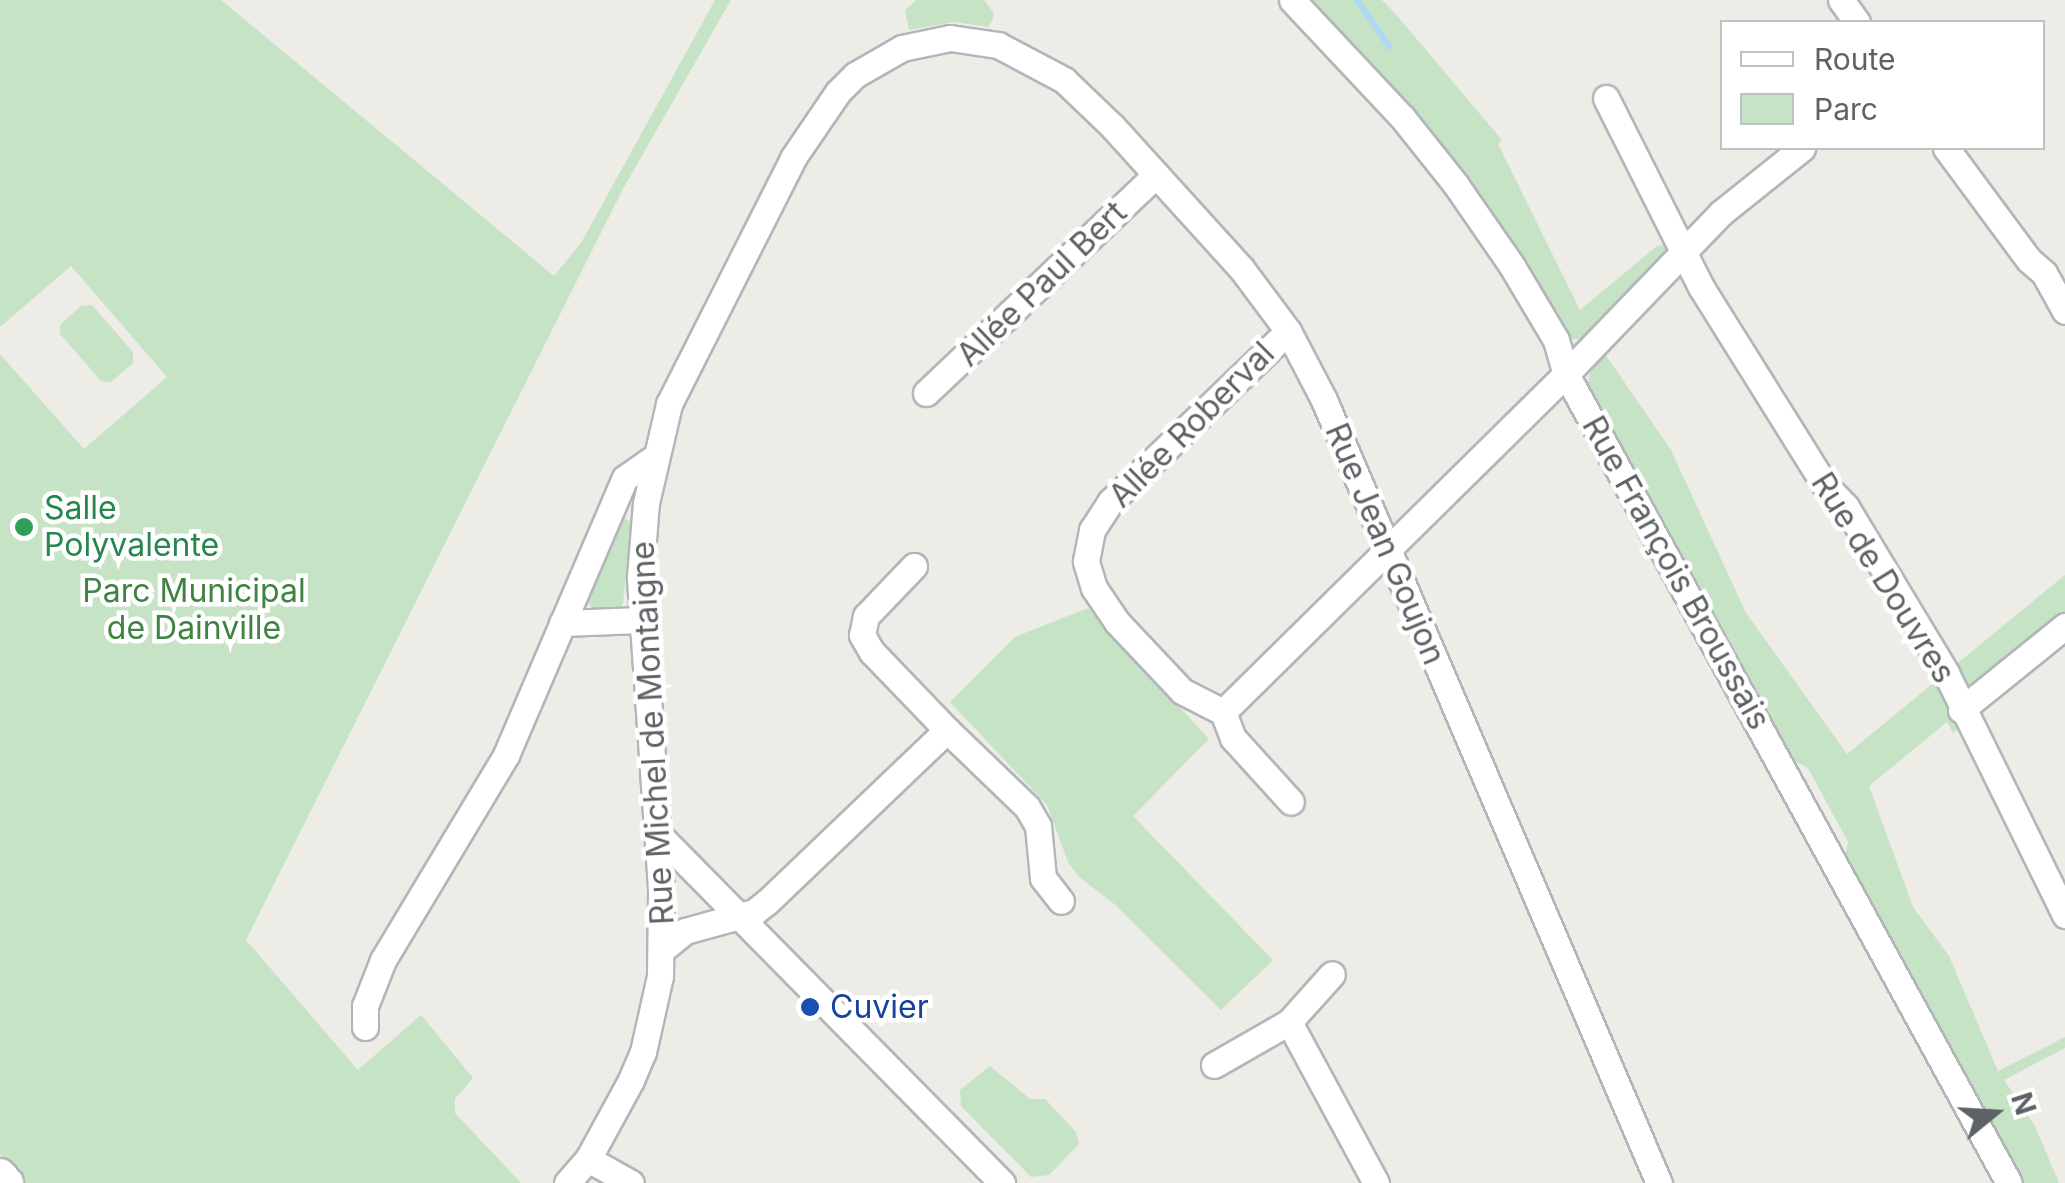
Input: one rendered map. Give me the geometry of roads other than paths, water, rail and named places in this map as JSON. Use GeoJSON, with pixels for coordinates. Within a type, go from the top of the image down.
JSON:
{"type":"FeatureCollection","features":[{"type":"Feature","properties":{"kind":"main road"},"geometry":{"type":"LineString","coordinates":[[0,1175],[7,1183]]}},
{"type":"Feature","properties":{"kind":"street","name":"Rue François Broussais"},"geometry":{"type":"LineString","coordinates":[[1292,0],[1402,117],[1482,219],[1556,340],[1566,374],[2008,1183]]}},
{"type":"Feature","properties":{"kind":"street","name":"Rue Jean Goujon"},"geometry":{"type":"LineString","coordinates":[[950,38],[998,45],[1064,80],[1241,268],[1288,331],[1324,400],[1659,1183]]}},
{"type":"Feature","properties":{"kind":"street","name":"Rue Michel de Montaigne"},"geometry":{"type":"LineString","coordinates":[[567,1183],[588,1159],[643,1052],[664,948],[641,620],[640,552],[654,458],[669,404],[793,158],[830,103],[854,75],[876,61],[927,40],[950,38]]}},
{"type":"Feature","properties":{"kind":"street","name":"Rue de Douvres"},"geometry":{"type":"LineString","coordinates":[[1606,98],[1684,252],[1815,470],[1846,507],[1946,673],[2065,914]]}},
{"type":"Feature","properties":{"kind":"street"},"geometry":{"type":"LineString","coordinates":[[1217,710],[1239,700],[1385,550],[1566,374],[1721,213],[1800,150]]}},
{"type":"Feature","properties":{"kind":"street"},"geometry":{"type":"LineString","coordinates":[[1947,150],[2028,260],[2044,273],[2065,311]]}},
{"type":"Feature","properties":{"kind":"street","name":"Allée Paul Bert"},"geometry":{"type":"LineString","coordinates":[[926,393],[1156,175]]}},
{"type":"Feature","properties":{"kind":"street","name":"Allée Roberval"},"geometry":{"type":"LineString","coordinates":[[1288,331],[1111,501],[1092,530],[1086,561],[1094,588],[1117,622],[1182,691],[1217,710],[1232,738],[1290,802]]}},
{"type":"Feature","properties":{"kind":"street"},"geometry":{"type":"LineString","coordinates":[[365,1027],[365,1006],[383,960],[480,804],[625,478],[654,458]]}},
{"type":"Feature","properties":{"kind":"street"},"geometry":{"type":"LineString","coordinates":[[914,566],[866,616],[862,635],[872,652],[946,730],[1027,807],[1038,826],[1043,878],[1061,901]]}},
{"type":"Feature","properties":{"kind":"street"},"geometry":{"type":"LineString","coordinates":[[562,623],[641,620]]}},
{"type":"Feature","properties":{"kind":"street"},"geometry":{"type":"LineString","coordinates":[[1961,710],[2065,626]]}},
{"type":"Feature","properties":{"kind":"street"},"geometry":{"type":"LineString","coordinates":[[664,948],[685,931],[741,917],[767,902],[946,730]]}},
{"type":"Feature","properties":{"kind":"street"},"geometry":{"type":"LineString","coordinates":[[656,832],[1002,1183]]}},
{"type":"Feature","properties":{"kind":"street"},"geometry":{"type":"LineString","coordinates":[[1214,1065],[1289,1022],[1332,974]]}},
{"type":"Feature","properties":{"kind":"street"},"geometry":{"type":"LineString","coordinates":[[1289,1022],[1376,1183]]}},
{"type":"Feature","properties":{"kind":"street"},"geometry":{"type":"LineString","coordinates":[[588,1159],[631,1183]]}},
{"type":"Feature","properties":{"kind":"waterway"},"geometry":{"type":"LineString","coordinates":[[1357,0],[1390,47]]}},
{"type":"Feature","properties":{"kind":"place","name":"Salle Polyvalente"},"geometry":{"type":"Point","coordinates":[24,527]}},
{"type":"Feature","properties":{"kind":"place","name":"Cuvier"},"geometry":{"type":"Point","coordinates":[810,1007]}},
{"type":"Feature","properties":{"kind":"park label","name":"Parc Municipal de Dainville"},"geometry":{"type":"Point","coordinates":[194,610]}}]}
